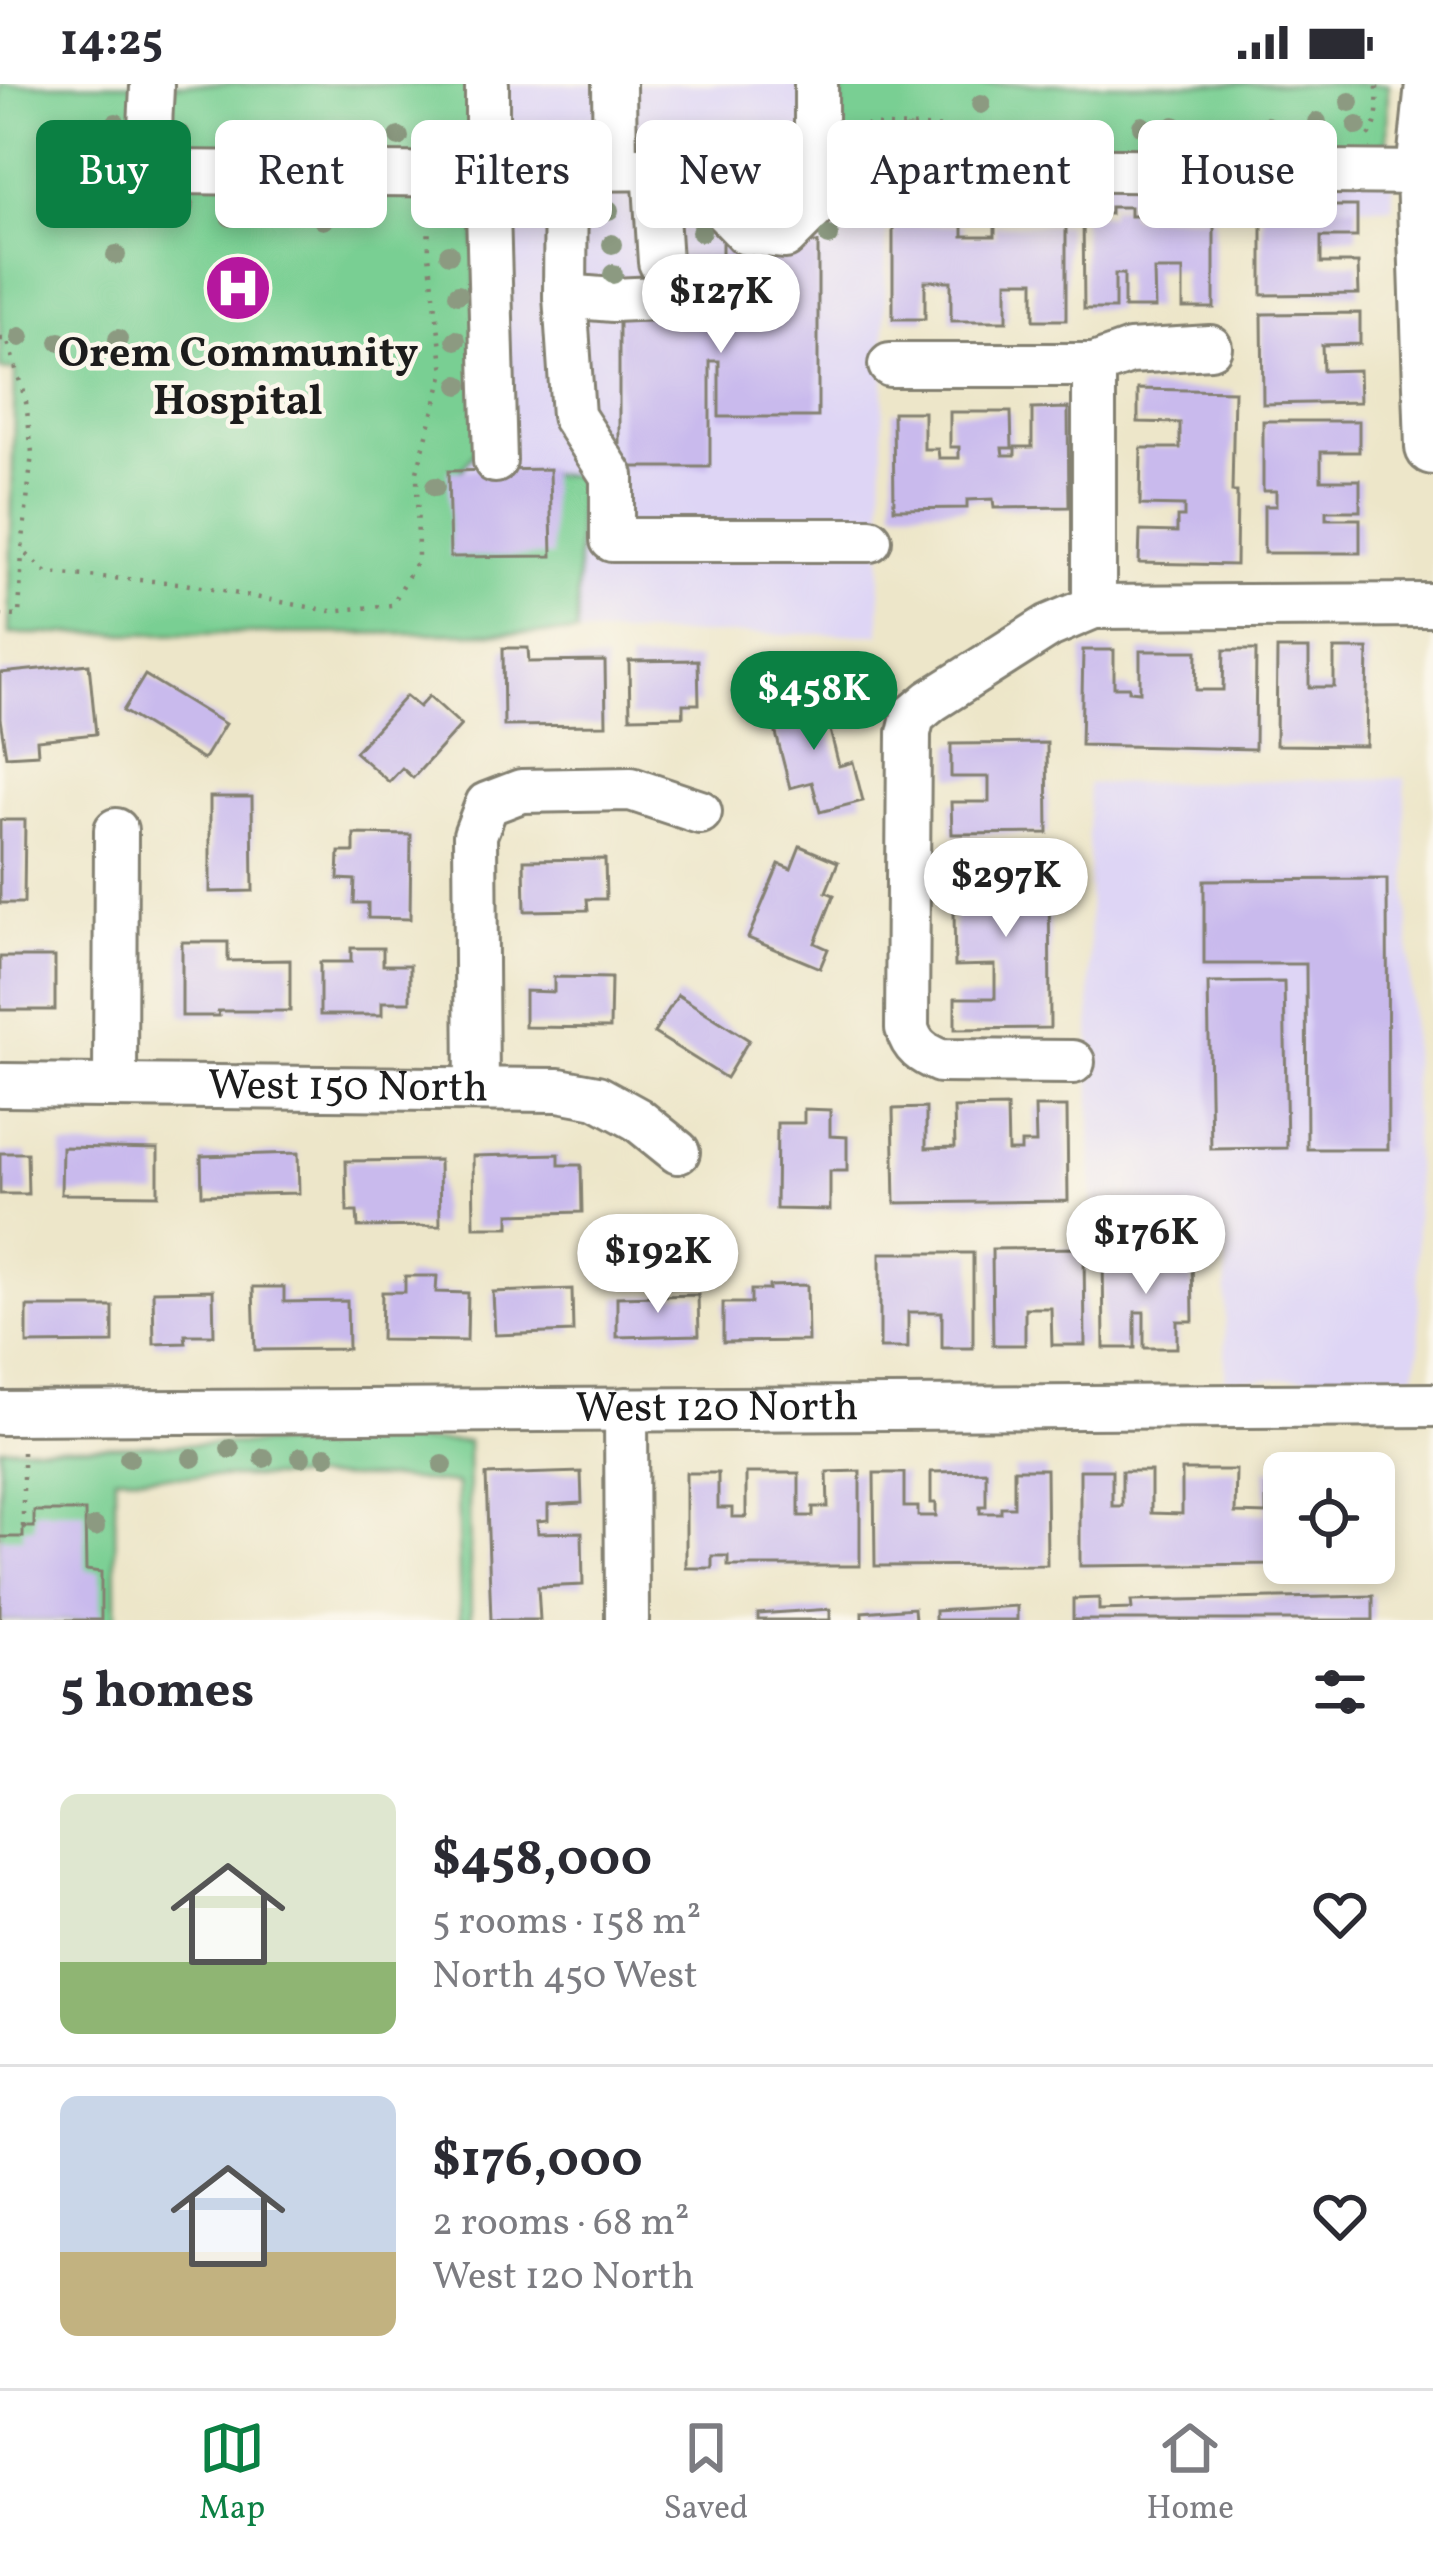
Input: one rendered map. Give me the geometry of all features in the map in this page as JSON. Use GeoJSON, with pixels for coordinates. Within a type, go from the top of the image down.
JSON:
{"type":"FeatureCollection","features":[{"type":"Feature","properties":{"kind":"main road"},"geometry":{"type":"LineString","coordinates":[[1433,84],[1424,173],[1433,447]]}},
{"type":"Feature","properties":{"kind":"street"},"geometry":{"type":"LineString","coordinates":[[152,84],[152,149],[157,164],[170,172],[411,174]]}},
{"type":"Feature","properties":{"kind":"street"},"geometry":{"type":"LineString","coordinates":[[488,84],[488,120]]}},
{"type":"Feature","properties":{"kind":"street"},"geometry":{"type":"LineString","coordinates":[[566,296],[657,298],[674,287],[661,262],[614,84]]}},
{"type":"Feature","properties":{"kind":"street"},"geometry":{"type":"LineString","coordinates":[[803,219],[816,206],[816,84]]}},
{"type":"Feature","properties":{"kind":"street"},"geometry":{"type":"LineString","coordinates":[[803,167],[1424,173]]}},
{"type":"Feature","properties":{"kind":"street"},"geometry":{"type":"LineString","coordinates":[[612,169],[634,169]]}},
{"type":"Feature","properties":{"kind":"street"},"geometry":{"type":"LineString","coordinates":[[488,228],[495,461]]}},
{"type":"Feature","properties":{"kind":"street"},"geometry":{"type":"LineString","coordinates":[[566,228],[573,416],[612,476],[612,540],[870,540]]}},
{"type":"Feature","properties":{"kind":"street"},"geometry":{"type":"LineString","coordinates":[[741,228],[746,233],[785,236],[793,228]]}},
{"type":"Feature","properties":{"kind":"street"},"geometry":{"type":"LineString","coordinates":[[890,365],[1094,364],[1130,352],[1210,347]]}},
{"type":"Feature","properties":{"kind":"street"},"geometry":{"type":"LineString","coordinates":[[1094,364],[1094,607]]}},
{"type":"Feature","properties":{"kind":"street"},"geometry":{"type":"LineString","coordinates":[[1073,1062],[940,1061],[911,1042],[907,1028],[909,733],[913,716],[1049,626],[1094,607],[1433,605]]}},
{"type":"Feature","properties":{"kind":"street"},"geometry":{"type":"LineString","coordinates":[[477,1088],[475,835],[487,804],[520,790],[631,789],[700,812]]}},
{"type":"Feature","properties":{"kind":"street"},"geometry":{"type":"LineString","coordinates":[[115,1085],[116,830]]}},
{"type":"Feature","properties":{"kind":"street","name":"West 150 North"},"geometry":{"type":"LineString","coordinates":[[0,1085],[559,1090],[597,1097],[637,1119],[678,1152]]}},
{"type":"Feature","properties":{"kind":"street","name":"West 120 North"},"geometry":{"type":"LineString","coordinates":[[12,1423],[626,1409],[1433,1405]]}},
{"type":"Feature","properties":{"kind":"street"},"geometry":{"type":"LineString","coordinates":[[626,1409],[627,1620]]}},
{"type":"Feature","properties":{"kind":"path"},"geometry":{"type":"LineString","coordinates":[[1356,140],[1375,128],[1377,84]]}},
{"type":"Feature","properties":{"kind":"path"},"geometry":{"type":"LineString","coordinates":[[22,550],[47,573],[179,583],[330,611],[392,605],[418,559],[417,472],[444,372],[429,228]]}},
{"type":"Feature","properties":{"kind":"path"},"geometry":{"type":"LineString","coordinates":[[0,339],[7,339],[26,402],[32,453],[19,616],[0,615]]}},
{"type":"Feature","properties":{"kind":"path"},"geometry":{"type":"LineString","coordinates":[[12,1423],[23,1527]]}},
{"type":"Feature","properties":{"kind":"shaded area","name":"Orem Community Hospital"},"geometry":{"type":"Polygon","coordinates":[[[0,84],[1379,84],[1380,137],[1395,144],[1392,207],[1337,206],[1337,120],[1138,120],[1138,202],[1114,202],[1114,120],[827,120],[827,228],[887,228],[880,634],[9,634],[15,370],[0,369],[0,84]]]}},
{"type":"Feature","properties":{"kind":"shaded area"},"geometry":{"type":"Polygon","coordinates":[[[1405,778],[1420,1351],[1413,1374],[1225,1380],[1226,1244],[1151,1244],[1092,1231],[1088,784],[1405,778]]]}},
{"type":"Feature","properties":{"kind":"green space","name":"Orem Community Hospital"},"geometry":{"type":"Polygon","coordinates":[[[0,84],[475,84],[475,120],[411,120],[411,228],[476,228],[477,449],[458,475],[579,475],[577,633],[9,634],[15,370],[0,369],[0,84]]]}},
{"type":"Feature","properties":{"kind":"green space"},"geometry":{"type":"Polygon","coordinates":[[[841,84],[1388,84],[1387,142],[1364,152],[1337,152],[1337,120],[1138,120],[1138,151],[1114,151],[1114,120],[841,120],[841,84]]]}},
{"type":"Feature","properties":{"kind":"green space"},"geometry":{"type":"Polygon","coordinates":[[[468,1441],[471,1620],[460,1620],[457,1484],[390,1478],[115,1476],[116,1620],[0,1620],[0,1447],[468,1441]]]}},
{"type":"Feature","properties":{"kind":"building"},"geometry":{"type":"Polygon","coordinates":[[[1337,206],[1357,206],[1357,237],[1321,237],[1321,263],[1358,263],[1359,294],[1262,295],[1262,228],[1337,228],[1337,206]]]}},
{"type":"Feature","properties":{"kind":"building"},"geometry":{"type":"Polygon","coordinates":[[[1114,207],[1130,207],[1130,216],[1138,216],[1138,228],[1214,228],[1214,308],[1183,308],[1183,270],[1154,270],[1155,308],[1124,308],[1124,274],[1115,274],[1115,309],[1084,309],[1083,228],[1114,228],[1114,207]]]}},
{"type":"Feature","properties":{"kind":"building"},"geometry":{"type":"Polygon","coordinates":[[[893,228],[963,228],[963,236],[995,236],[995,228],[1066,228],[1066,320],[1034,320],[1034,281],[1007,281],[1007,321],[951,321],[951,281],[925,281],[925,319],[893,319],[893,228]]]}},
{"type":"Feature","properties":{"kind":"building"},"geometry":{"type":"Polygon","coordinates":[[[722,243],[818,243],[818,417],[719,417],[719,361],[710,361],[710,467],[619,467],[619,307],[711,307],[711,317],[722,316],[722,243]]]}},
{"type":"Feature","properties":{"kind":"building"},"geometry":{"type":"Polygon","coordinates":[[[1360,313],[1360,344],[1322,345],[1323,371],[1359,370],[1360,402],[1263,404],[1262,314],[1360,313]]]}},
{"type":"Feature","properties":{"kind":"building"},"geometry":{"type":"Polygon","coordinates":[[[1138,389],[1234,391],[1236,565],[1139,563],[1140,531],[1177,532],[1177,517],[1184,517],[1184,506],[1140,505],[1141,448],[1180,448],[1180,423],[1138,422],[1138,389]]]}},
{"type":"Feature","properties":{"kind":"building"},"geometry":{"type":"Polygon","coordinates":[[[1068,408],[1069,507],[994,508],[993,499],[967,500],[967,508],[894,509],[893,412],[924,412],[924,449],[938,449],[939,458],[959,458],[959,447],[950,447],[950,412],[1011,412],[1012,448],[1002,448],[1003,455],[1015,455],[1015,447],[1032,447],[1032,409],[1068,408]]]}},
{"type":"Feature","properties":{"kind":"building"},"geometry":{"type":"Polygon","coordinates":[[[1263,421],[1359,421],[1359,452],[1321,452],[1321,480],[1360,480],[1360,511],[1326,511],[1326,519],[1360,519],[1360,553],[1264,553],[1264,506],[1276,506],[1276,491],[1263,491],[1263,421]]]}},
{"type":"Feature","properties":{"kind":"building"},"geometry":{"type":"Polygon","coordinates":[[[550,469],[552,556],[450,557],[448,471],[550,469]]]}},
{"type":"Feature","properties":{"kind":"building"},"geometry":{"type":"Polygon","coordinates":[[[503,648],[528,648],[529,662],[605,661],[606,725],[504,726],[503,648]]]}},
{"type":"Feature","properties":{"kind":"building"},"geometry":{"type":"Polygon","coordinates":[[[1277,649],[1309,649],[1309,687],[1334,687],[1334,649],[1368,649],[1366,746],[1276,745],[1277,649]]]}},
{"type":"Feature","properties":{"kind":"building"},"geometry":{"type":"Polygon","coordinates":[[[1083,650],[1114,650],[1114,687],[1140,692],[1140,651],[1197,651],[1196,690],[1223,690],[1224,650],[1256,650],[1255,749],[1081,745],[1083,650]]]}},
{"type":"Feature","properties":{"kind":"building"},"geometry":{"type":"Polygon","coordinates":[[[698,660],[699,704],[683,704],[683,716],[630,717],[629,661],[698,660]]]}},
{"type":"Feature","properties":{"kind":"building"},"geometry":{"type":"Polygon","coordinates":[[[89,664],[96,734],[37,740],[38,754],[6,756],[0,673],[89,664]]]}},
{"type":"Feature","properties":{"kind":"building"},"geometry":{"type":"Polygon","coordinates":[[[145,675],[225,724],[203,760],[123,711],[145,675]]]}},
{"type":"Feature","properties":{"kind":"building"},"geometry":{"type":"Polygon","coordinates":[[[821,694],[839,766],[853,762],[863,801],[820,812],[812,782],[790,788],[769,706],[821,694]]]}},
{"type":"Feature","properties":{"kind":"building"},"geometry":{"type":"Polygon","coordinates":[[[406,696],[419,707],[429,696],[461,725],[413,778],[402,768],[389,782],[355,752],[406,696]]]}},
{"type":"Feature","properties":{"kind":"building"},"geometry":{"type":"Polygon","coordinates":[[[1047,743],[1048,833],[952,834],[951,802],[989,802],[989,777],[951,777],[951,744],[1047,743]]]}},
{"type":"Feature","properties":{"kind":"building"},"geometry":{"type":"Polygon","coordinates":[[[210,797],[252,797],[253,891],[210,892],[210,797]]]}},
{"type":"Feature","properties":{"kind":"building"},"geometry":{"type":"Polygon","coordinates":[[[0,820],[25,820],[24,903],[0,903],[0,820]]]}},
{"type":"Feature","properties":{"kind":"building"},"geometry":{"type":"Polygon","coordinates":[[[354,834],[411,835],[410,919],[368,918],[368,903],[354,903],[355,880],[338,879],[339,852],[354,852],[354,834]]]}},
{"type":"Feature","properties":{"kind":"building"},"geometry":{"type":"Polygon","coordinates":[[[800,846],[838,862],[826,892],[834,895],[815,943],[828,949],[820,968],[748,938],[779,864],[791,869],[800,846]]]}},
{"type":"Feature","properties":{"kind":"building"},"geometry":{"type":"Polygon","coordinates":[[[1049,853],[1050,1028],[955,1029],[955,998],[995,998],[995,965],[955,966],[954,912],[994,912],[994,902],[990,902],[990,887],[952,887],[952,854],[1049,853]]]}},
{"type":"Feature","properties":{"kind":"building"},"geometry":{"type":"Polygon","coordinates":[[[605,859],[606,899],[587,899],[588,910],[525,911],[524,860],[605,859]]]}},
{"type":"Feature","properties":{"kind":"building"},"geometry":{"type":"Polygon","coordinates":[[[1387,879],[1388,1149],[1307,1149],[1306,964],[1204,964],[1204,880],[1387,879]]]}},
{"type":"Feature","properties":{"kind":"building"},"geometry":{"type":"Polygon","coordinates":[[[182,942],[228,942],[228,961],[290,960],[290,1011],[182,1016],[182,942]]]}},
{"type":"Feature","properties":{"kind":"building"},"geometry":{"type":"Polygon","coordinates":[[[351,948],[383,948],[383,965],[410,965],[410,1002],[382,1002],[382,1015],[320,1015],[320,962],[351,962],[351,948]]]}},
{"type":"Feature","properties":{"kind":"building"},"geometry":{"type":"Polygon","coordinates":[[[0,957],[55,957],[55,1010],[0,1010],[0,957]]]}},
{"type":"Feature","properties":{"kind":"building"},"geometry":{"type":"Polygon","coordinates":[[[554,977],[611,978],[610,1028],[525,1027],[525,991],[554,992],[554,977]]]}},
{"type":"Feature","properties":{"kind":"building"},"geometry":{"type":"Polygon","coordinates":[[[1284,982],[1287,1148],[1211,1149],[1208,983],[1284,982]]]}},
{"type":"Feature","properties":{"kind":"building"},"geometry":{"type":"Polygon","coordinates":[[[678,995],[749,1040],[726,1078],[654,1033],[678,995]]]}},
{"type":"Feature","properties":{"kind":"building"},"geometry":{"type":"Polygon","coordinates":[[[1007,1107],[1008,1151],[1021,1151],[1021,1143],[1036,1143],[1035,1107],[1067,1107],[1068,1201],[895,1203],[893,1109],[926,1108],[926,1148],[955,1147],[954,1108],[1007,1107]]]}},
{"type":"Feature","properties":{"kind":"building"},"geometry":{"type":"Polygon","coordinates":[[[804,1109],[830,1110],[830,1136],[847,1137],[847,1171],[830,1171],[830,1210],[776,1209],[777,1123],[804,1123],[804,1109]]]}},
{"type":"Feature","properties":{"kind":"building"},"geometry":{"type":"Polygon","coordinates":[[[62,1147],[158,1149],[158,1195],[61,1194],[62,1147]]]}},
{"type":"Feature","properties":{"kind":"building"},"geometry":{"type":"Polygon","coordinates":[[[0,1153],[27,1153],[28,1194],[0,1194],[0,1153]]]}},
{"type":"Feature","properties":{"kind":"building"},"geometry":{"type":"Polygon","coordinates":[[[298,1153],[299,1193],[202,1195],[201,1156],[298,1153]]]}},
{"type":"Feature","properties":{"kind":"building"},"geometry":{"type":"Polygon","coordinates":[[[559,1154],[559,1165],[581,1165],[582,1212],[509,1214],[509,1227],[474,1227],[473,1156],[559,1154]]]}},
{"type":"Feature","properties":{"kind":"building"},"geometry":{"type":"Polygon","coordinates":[[[439,1160],[440,1226],[358,1227],[357,1212],[347,1212],[346,1161],[439,1160]]]}},
{"type":"Feature","properties":{"kind":"building"},"geometry":{"type":"Polygon","coordinates":[[[1084,1248],[1085,1345],[1052,1345],[1051,1308],[1025,1308],[1025,1345],[993,1345],[992,1249],[1084,1248]]]}},
{"type":"Feature","properties":{"kind":"building"},"geometry":{"type":"Polygon","coordinates":[[[1103,1252],[1192,1252],[1193,1321],[1177,1321],[1177,1348],[1144,1348],[1144,1312],[1135,1312],[1135,1348],[1104,1348],[1103,1252]]]}},
{"type":"Feature","properties":{"kind":"building"},"geometry":{"type":"Polygon","coordinates":[[[880,1253],[973,1253],[973,1348],[942,1348],[942,1312],[908,1312],[908,1348],[880,1348],[880,1253]]]}},
{"type":"Feature","properties":{"kind":"building"},"geometry":{"type":"Polygon","coordinates":[[[405,1276],[437,1276],[436,1292],[468,1293],[467,1341],[381,1340],[382,1292],[405,1292],[405,1276]]]}},
{"type":"Feature","properties":{"kind":"building"},"geometry":{"type":"Polygon","coordinates":[[[807,1285],[808,1341],[723,1342],[723,1303],[751,1303],[751,1290],[769,1290],[769,1286],[807,1285]]]}},
{"type":"Feature","properties":{"kind":"building"},"geometry":{"type":"Polygon","coordinates":[[[253,1287],[284,1287],[284,1302],[347,1301],[348,1349],[255,1350],[253,1287]]]}},
{"type":"Feature","properties":{"kind":"building"},"geometry":{"type":"Polygon","coordinates":[[[572,1289],[573,1332],[495,1335],[493,1292],[572,1289]]]}},
{"type":"Feature","properties":{"kind":"building"},"geometry":{"type":"Polygon","coordinates":[[[213,1290],[214,1335],[185,1335],[186,1343],[154,1344],[153,1291],[213,1290]]]}},
{"type":"Feature","properties":{"kind":"building"},"geometry":{"type":"Polygon","coordinates":[[[698,1295],[699,1335],[617,1337],[617,1297],[698,1295]]]}},
{"type":"Feature","properties":{"kind":"building"},"geometry":{"type":"Polygon","coordinates":[[[27,1307],[113,1307],[113,1343],[27,1344],[27,1307]]]}},
{"type":"Feature","properties":{"kind":"building"},"geometry":{"type":"Polygon","coordinates":[[[1014,1469],[1046,1469],[1047,1565],[875,1566],[874,1473],[904,1473],[904,1507],[918,1507],[918,1516],[936,1516],[931,1472],[986,1471],[986,1506],[980,1506],[980,1513],[1001,1513],[1001,1507],[1014,1507],[1014,1469]]]}},
{"type":"Feature","properties":{"kind":"building"},"geometry":{"type":"Polygon","coordinates":[[[1080,1470],[1112,1470],[1112,1506],[1122,1506],[1122,1471],[1151,1471],[1151,1513],[1182,1514],[1182,1470],[1236,1470],[1235,1513],[1263,1514],[1263,1564],[1080,1566],[1080,1470]]]}},
{"type":"Feature","properties":{"kind":"building"},"geometry":{"type":"Polygon","coordinates":[[[860,1471],[860,1566],[728,1566],[728,1556],[712,1556],[712,1568],[686,1568],[686,1473],[718,1473],[718,1508],[732,1508],[732,1517],[746,1517],[746,1473],[799,1473],[799,1516],[813,1516],[813,1507],[828,1507],[827,1472],[860,1471]]]}},
{"type":"Feature","properties":{"kind":"building"},"geometry":{"type":"Polygon","coordinates":[[[581,1472],[582,1503],[548,1505],[548,1520],[537,1521],[538,1533],[582,1532],[583,1585],[538,1587],[540,1620],[491,1620],[486,1475],[581,1472]]]}},
{"type":"Feature","properties":{"kind":"building"},"geometry":{"type":"Polygon","coordinates":[[[34,1511],[85,1511],[86,1570],[101,1572],[101,1620],[0,1620],[0,1537],[23,1537],[23,1527],[34,1527],[34,1511]]]}},
{"type":"Feature","properties":{"kind":"building"},"geometry":{"type":"Polygon","coordinates":[[[1373,1596],[1373,1620],[1073,1620],[1073,1599],[1099,1598],[1099,1610],[1132,1609],[1131,1601],[1373,1596]]]}},
{"type":"Feature","properties":{"kind":"building"},"geometry":{"type":"Polygon","coordinates":[[[1017,1606],[1017,1620],[935,1620],[935,1611],[1017,1606]]]}},
{"type":"Feature","properties":{"kind":"building"},"geometry":{"type":"Polygon","coordinates":[[[914,1608],[915,1620],[862,1620],[862,1612],[914,1608]]]}},
{"type":"Feature","properties":{"kind":"building"},"geometry":{"type":"Polygon","coordinates":[[[830,1609],[830,1620],[758,1620],[758,1614],[830,1609]]]}},
{"type":"Feature","properties":{"kind":"place","name":"Orem Community Hospital"},"geometry":{"type":"Point","coordinates":[238,288]}}]}
